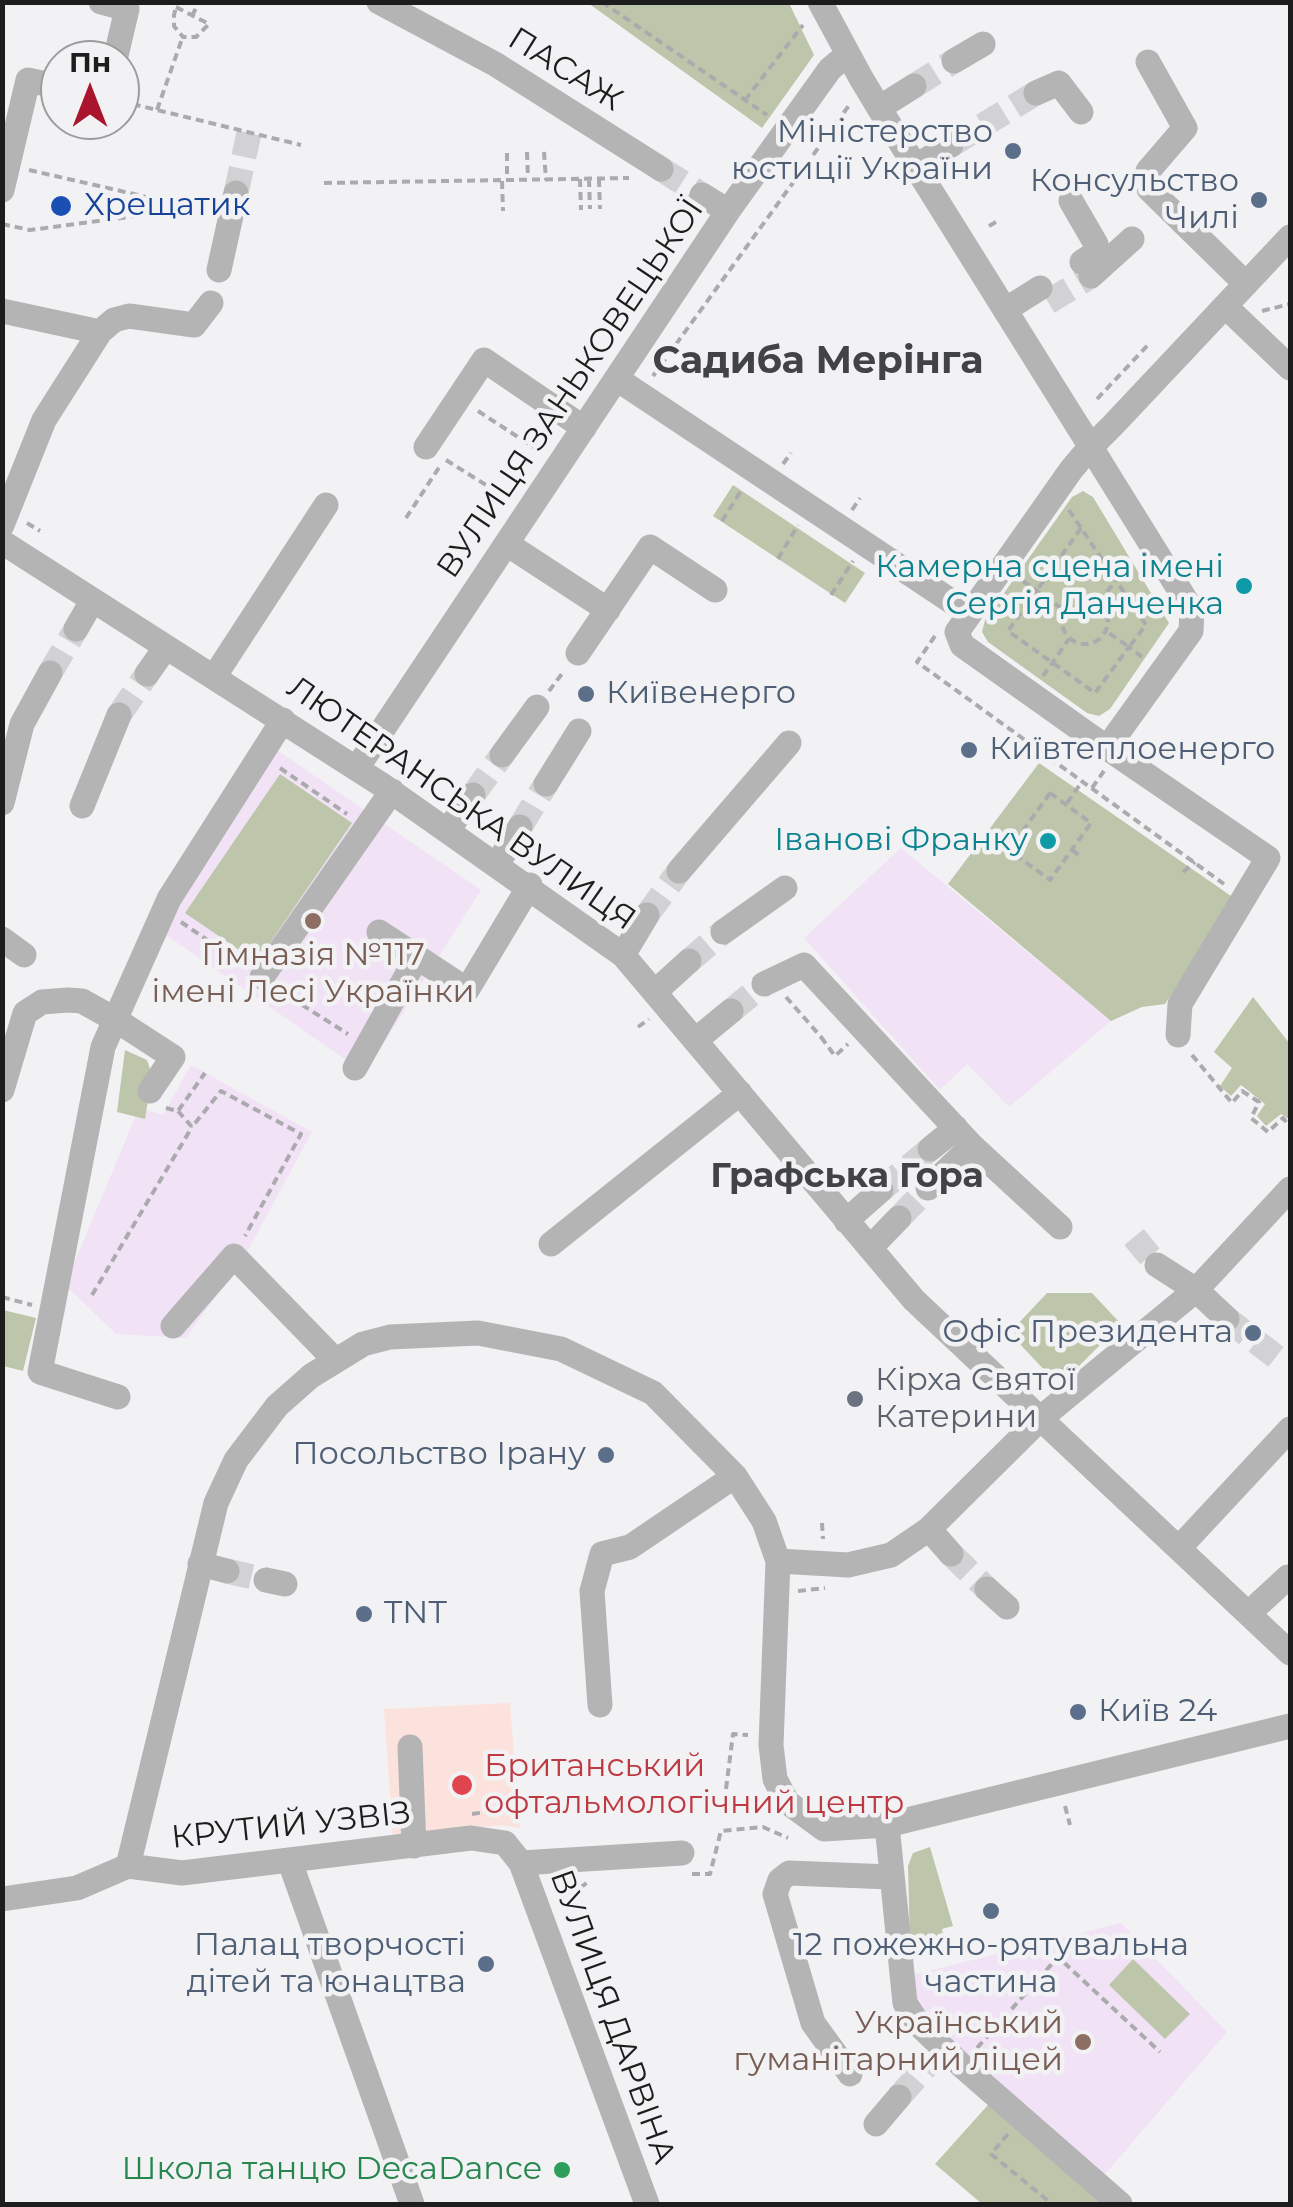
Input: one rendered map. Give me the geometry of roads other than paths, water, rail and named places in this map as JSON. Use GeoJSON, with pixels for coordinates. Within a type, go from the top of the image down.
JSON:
{"type":"FeatureCollection","features":[{"type":"Feature","properties":{"kind":"street"},"geometry":{"type":"LineString","coordinates":[[102,2],[127,8],[120,40]]}},
{"type":"Feature","properties":{"kind":"street","name":"ПАСАЖ"},"geometry":{"type":"LineString","coordinates":[[379,2],[495,64],[661,169]]}},
{"type":"Feature","properties":{"kind":"street"},"geometry":{"type":"LineString","coordinates":[[820,2],[880,108],[1195,620],[1107,748]]}},
{"type":"Feature","properties":{"kind":"street"},"geometry":{"type":"LineString","coordinates":[[954,62],[983,44]]}},
{"type":"Feature","properties":{"kind":"street","name":"ВУЛИЦЯ ЗАНЬКОВЕЦЬКОЇ"},"geometry":{"type":"LineString","coordinates":[[358,768],[728,212],[830,69],[848,54]]}},
{"type":"Feature","properties":{"kind":"street"},"geometry":{"type":"LineString","coordinates":[[1148,62],[1184,128],[1148,172],[1149,189],[1246,284]]}},
{"type":"Feature","properties":{"kind":"street"},"geometry":{"type":"LineString","coordinates":[[2,190],[28,80],[40,83]]}},
{"type":"Feature","properties":{"kind":"street"},"geometry":{"type":"LineString","coordinates":[[1036,92],[1059,83],[1081,112]]}},
{"type":"Feature","properties":{"kind":"street"},"geometry":{"type":"LineString","coordinates":[[880,108],[914,86]]}},
{"type":"Feature","properties":{"kind":"street"},"geometry":{"type":"LineString","coordinates":[[916,166],[951,145]]}},
{"type":"Feature","properties":{"kind":"street"},"geometry":{"type":"LineString","coordinates":[[219,270],[236,193]]}},
{"type":"Feature","properties":{"kind":"street"},"geometry":{"type":"LineString","coordinates":[[702,195],[728,212]]}},
{"type":"Feature","properties":{"kind":"street"},"geometry":{"type":"LineString","coordinates":[[1071,201],[1096,244],[1086,269],[1132,238]]}},
{"type":"Feature","properties":{"kind":"street"},"geometry":{"type":"LineString","coordinates":[[1178,1034],[1180,1004],[1268,858],[962,645],[957,632],[1091,448],[1290,237]]}},
{"type":"Feature","properties":{"kind":"street"},"geometry":{"type":"LineString","coordinates":[[1010,316],[1044,295]]}},
{"type":"Feature","properties":{"kind":"street"},"geometry":{"type":"LineString","coordinates":[[2,525],[44,420],[100,332],[114,320],[128,316],[194,324],[207,314],[211,303]]}},
{"type":"Feature","properties":{"kind":"street"},"geometry":{"type":"LineString","coordinates":[[1225,306],[1290,368]]}},
{"type":"Feature","properties":{"kind":"street"},"geometry":{"type":"LineString","coordinates":[[2,310],[100,332]]}},
{"type":"Feature","properties":{"kind":"street"},"geometry":{"type":"LineString","coordinates":[[426,448],[484,360],[584,428]]}},
{"type":"Feature","properties":{"kind":"street"},"geometry":{"type":"LineString","coordinates":[[617,379],[969,613]]}},
{"type":"Feature","properties":{"kind":"street"},"geometry":{"type":"LineString","coordinates":[[214,677],[326,505]]}},
{"type":"Feature","properties":{"kind":"street","name":"ЛЮТЕРАНСЬКА ВУЛИЦЯ"},"geometry":{"type":"LineString","coordinates":[[2,542],[358,768],[530,884],[623,954],[914,1300],[1290,1652]]}},
{"type":"Feature","properties":{"kind":"street"},"geometry":{"type":"LineString","coordinates":[[507,544],[608,610]]}},
{"type":"Feature","properties":{"kind":"street"},"geometry":{"type":"LineString","coordinates":[[578,653],[650,548],[716,590]]}},
{"type":"Feature","properties":{"kind":"street"},"geometry":{"type":"LineString","coordinates":[[76,629],[92,601]]}},
{"type":"Feature","properties":{"kind":"street"},"geometry":{"type":"LineString","coordinates":[[148,674],[166,647]]}},
{"type":"Feature","properties":{"kind":"street"},"geometry":{"type":"LineString","coordinates":[[2,804],[22,724],[50,673]]}},
{"type":"Feature","properties":{"kind":"street"},"geometry":{"type":"LineString","coordinates":[[502,754],[537,707]]}},
{"type":"Feature","properties":{"kind":"street"},"geometry":{"type":"LineString","coordinates":[[82,806],[119,715]]}},
{"type":"Feature","properties":{"kind":"street"},"geometry":{"type":"LineString","coordinates":[[118,1397],[40,1372],[103,1047],[169,899],[283,720]]}},
{"type":"Feature","properties":{"kind":"street"},"geometry":{"type":"LineString","coordinates":[[546,784],[579,731]]}},
{"type":"Feature","properties":{"kind":"street"},"geometry":{"type":"LineString","coordinates":[[679,871],[789,743]]}},
{"type":"Feature","properties":{"kind":"street"},"geometry":{"type":"LineString","coordinates":[[262,978],[392,791]]}},
{"type":"Feature","properties":{"kind":"street"},"geometry":{"type":"LineString","coordinates":[[448,830],[473,795]]}},
{"type":"Feature","properties":{"kind":"street"},"geometry":{"type":"LineString","coordinates":[[498,863],[520,828]]}},
{"type":"Feature","properties":{"kind":"street"},"geometry":{"type":"LineString","coordinates":[[379,932],[467,990],[530,884]]}},
{"type":"Feature","properties":{"kind":"street"},"geometry":{"type":"LineString","coordinates":[[722,932],[784,888]]}},
{"type":"Feature","properties":{"kind":"street"},"geometry":{"type":"LineString","coordinates":[[623,954],[646,915]]}},
{"type":"Feature","properties":{"kind":"street"},"geometry":{"type":"LineString","coordinates":[[2,939],[24,954]]}},
{"type":"Feature","properties":{"kind":"street"},"geometry":{"type":"LineString","coordinates":[[355,1068],[417,957]]}},
{"type":"Feature","properties":{"kind":"street"},"geometry":{"type":"LineString","coordinates":[[657,990],[689,961]]}},
{"type":"Feature","properties":{"kind":"street"},"geometry":{"type":"LineString","coordinates":[[768,982],[804,965],[964,1137],[1060,1227]]}},
{"type":"Feature","properties":{"kind":"street"},"geometry":{"type":"LineString","coordinates":[[2,1090],[21,1023],[33,1006],[52,1000],[82,1001],[174,1057],[157,1099]]}},
{"type":"Feature","properties":{"kind":"street"},"geometry":{"type":"LineString","coordinates":[[696,1039],[731,1011]]}},
{"type":"Feature","properties":{"kind":"street"},"geometry":{"type":"LineString","coordinates":[[551,1244],[740,1093]]}},
{"type":"Feature","properties":{"kind":"street"},"geometry":{"type":"LineString","coordinates":[[930,1149],[964,1137]]}},
{"type":"Feature","properties":{"kind":"street"},"geometry":{"type":"LineString","coordinates":[[928,1188],[964,1137]]}},
{"type":"Feature","properties":{"kind":"street"},"geometry":{"type":"LineString","coordinates":[[778,1560],[848,1565],[891,1555],[929,1529],[1041,1418],[1196,1290],[1290,1189]]}},
{"type":"Feature","properties":{"kind":"street"},"geometry":{"type":"LineString","coordinates":[[846,1220],[881,1190]]}},
{"type":"Feature","properties":{"kind":"street"},"geometry":{"type":"LineString","coordinates":[[870,1248],[899,1218]]}},
{"type":"Feature","properties":{"kind":"street"},"geometry":{"type":"LineString","coordinates":[[172,1326],[234,1256],[334,1360]]}},
{"type":"Feature","properties":{"kind":"street"},"geometry":{"type":"LineString","coordinates":[[1158,1265],[1196,1290],[1227,1320]]}},
{"type":"Feature","properties":{"kind":"street"},"geometry":{"type":"LineString","coordinates":[[128,1866],[216,1504],[244,1448],[277,1406],[334,1360],[390,1337],[478,1333],[561,1349],[652,1393],[735,1476],[764,1520],[778,1560],[771,1745],[776,1779],[787,1802],[824,1829],[888,1825],[1290,1726]]}},
{"type":"Feature","properties":{"kind":"street"},"geometry":{"type":"LineString","coordinates":[[1179,1548],[1290,1428]]}},
{"type":"Feature","properties":{"kind":"street"},"geometry":{"type":"LineString","coordinates":[[600,1705],[592,1590],[602,1554],[630,1547],[735,1476]]}},
{"type":"Feature","properties":{"kind":"street"},"geometry":{"type":"LineString","coordinates":[[929,1529],[951,1554]]}},
{"type":"Feature","properties":{"kind":"street"},"geometry":{"type":"LineString","coordinates":[[200,1564],[227,1571]]}},
{"type":"Feature","properties":{"kind":"street"},"geometry":{"type":"LineString","coordinates":[[1249,1614],[1288,1576]]}},
{"type":"Feature","properties":{"kind":"street"},"geometry":{"type":"LineString","coordinates":[[987,1589],[1007,1607]]}},
{"type":"Feature","properties":{"kind":"street"},"geometry":{"type":"LineString","coordinates":[[410,1747],[414,1846]]}},
{"type":"Feature","properties":{"kind":"street"},"geometry":{"type":"LineString","coordinates":[[888,1825],[905,2003],[936,2055],[1022,2119],[1120,2204]]}},
{"type":"Feature","properties":{"kind":"street","name":"КРУТИЙ УЗВІЗ"},"geometry":{"type":"LineString","coordinates":[[7,1899],[76,1888],[128,1866],[182,1873],[492,1839],[518,1858],[682,1853]]}},
{"type":"Feature","properties":{"kind":"street","name":"ВУЛИЦЯ ДАРВІНА"},"geometry":{"type":"LineString","coordinates":[[518,1858],[647,2204]]}},
{"type":"Feature","properties":{"kind":"street"},"geometry":{"type":"LineString","coordinates":[[290,1862],[412,2204]]}},
{"type":"Feature","properties":{"kind":"street"},"geometry":{"type":"LineString","coordinates":[[850,2074],[813,2022],[775,1894],[780,1880],[789,1873],[890,1876]]}},
{"type":"Feature","properties":{"kind":"street"},"geometry":{"type":"LineString","coordinates":[[876,2124],[898,2097]]}},
{"type":"Feature","properties":{"kind":"tunnel"},"geometry":{"type":"LineString","coordinates":[[914,86],[954,61]]}},
{"type":"Feature","properties":{"kind":"tunnel"},"geometry":{"type":"LineString","coordinates":[[951,145],[1036,93]]}},
{"type":"Feature","properties":{"kind":"tunnel"},"geometry":{"type":"LineString","coordinates":[[236,193],[249,133]]}},
{"type":"Feature","properties":{"kind":"tunnel"},"geometry":{"type":"LineString","coordinates":[[661,169],[702,195]]}},
{"type":"Feature","properties":{"kind":"tunnel"},"geometry":{"type":"LineString","coordinates":[[1048,302],[1091,276]]}},
{"type":"Feature","properties":{"kind":"tunnel"},"geometry":{"type":"LineString","coordinates":[[50,673],[76,629]]}},
{"type":"Feature","properties":{"kind":"tunnel"},"geometry":{"type":"LineString","coordinates":[[119,715],[147,674]]}},
{"type":"Feature","properties":{"kind":"tunnel"},"geometry":{"type":"LineString","coordinates":[[473,795],[502,755]]}},
{"type":"Feature","properties":{"kind":"tunnel"},"geometry":{"type":"LineString","coordinates":[[520,827],[546,784]]}},
{"type":"Feature","properties":{"kind":"tunnel"},"geometry":{"type":"LineString","coordinates":[[647,915],[679,871]]}},
{"type":"Feature","properties":{"kind":"tunnel"},"geometry":{"type":"LineString","coordinates":[[689,961],[723,932]]}},
{"type":"Feature","properties":{"kind":"tunnel"},"geometry":{"type":"LineString","coordinates":[[731,1011],[764,984]]}},
{"type":"Feature","properties":{"kind":"tunnel"},"geometry":{"type":"LineString","coordinates":[[881,1190],[930,1149]]}},
{"type":"Feature","properties":{"kind":"tunnel"},"geometry":{"type":"LineString","coordinates":[[899,1218],[928,1188]]}},
{"type":"Feature","properties":{"kind":"tunnel"},"geometry":{"type":"LineString","coordinates":[[1134,1237],[1157,1265]]}},
{"type":"Feature","properties":{"kind":"tunnel"},"geometry":{"type":"LineString","coordinates":[[1227,1319],[1280,1360]]}},
{"type":"Feature","properties":{"kind":"tunnel"},"geometry":{"type":"LineString","coordinates":[[951,1554],[987,1589]]}},
{"type":"Feature","properties":{"kind":"tunnel"},"geometry":{"type":"LineString","coordinates":[[227,1571],[266,1580]]}},
{"type":"Feature","properties":{"kind":"tunnel"},"geometry":{"type":"LineString","coordinates":[[899,2097],[929,2063]]}},
{"type":"Feature","properties":{"kind":"place","name":"Міністерство юстиції України"},"geometry":{"type":"Point","coordinates":[1013,151]}},
{"type":"Feature","properties":{"kind":"place","name":"Консульство Чилі"},"geometry":{"type":"Point","coordinates":[1259,200]}},
{"type":"Feature","properties":{"kind":"place","name":"Хрещатик"},"geometry":{"type":"Point","coordinates":[61,206]}},
{"type":"Feature","properties":{"kind":"place","name":"Камерна сцена імені Сергія Данченка"},"geometry":{"type":"Point","coordinates":[1244,586]}},
{"type":"Feature","properties":{"kind":"place","name":"Київенерго"},"geometry":{"type":"Point","coordinates":[586,694]}},
{"type":"Feature","properties":{"kind":"place","name":"Київтеплоенерго"},"geometry":{"type":"Point","coordinates":[969,750]}},
{"type":"Feature","properties":{"kind":"place","name":"Іванові Франку"},"geometry":{"type":"Point","coordinates":[1048,841]}},
{"type":"Feature","properties":{"kind":"place","name":"Гімназія №117 імені Лесі Українки"},"geometry":{"type":"Point","coordinates":[313,921]}},
{"type":"Feature","properties":{"kind":"place","name":"Офіс Президента"},"geometry":{"type":"Point","coordinates":[1253,1333]}},
{"type":"Feature","properties":{"kind":"place","name":"Кірха Святої Катерини"},"geometry":{"type":"Point","coordinates":[855,1399]}},
{"type":"Feature","properties":{"kind":"place","name":"Посольство Ірану"},"geometry":{"type":"Point","coordinates":[606,1455]}},
{"type":"Feature","properties":{"kind":"place","name":"TNT"},"geometry":{"type":"Point","coordinates":[364,1614]}},
{"type":"Feature","properties":{"kind":"place","name":"Київ 24"},"geometry":{"type":"Point","coordinates":[1078,1712]}},
{"type":"Feature","properties":{"kind":"place","name":"Британський офтальмологічний центр"},"geometry":{"type":"Point","coordinates":[462,1785]}},
{"type":"Feature","properties":{"kind":"place","name":"12 пожежно-рятувальна частина"},"geometry":{"type":"Point","coordinates":[991,1911]}},
{"type":"Feature","properties":{"kind":"place","name":"Палац творчості дітей та юнацтва"},"geometry":{"type":"Point","coordinates":[486,1964]}},
{"type":"Feature","properties":{"kind":"place","name":"Український гуманітарний ліцей"},"geometry":{"type":"Point","coordinates":[1083,2042]}},
{"type":"Feature","properties":{"kind":"place","name":"Школа танцю DecaDance"},"geometry":{"type":"Point","coordinates":[562,2170]}},
{"type":"Feature","properties":{"kind":"district","name":"Садиба Мерінга"},"geometry":{"type":"Point","coordinates":[818,362]}},
{"type":"Feature","properties":{"kind":"district","name":"Графська Гора"},"geometry":{"type":"Point","coordinates":[847,1177]}}]}
